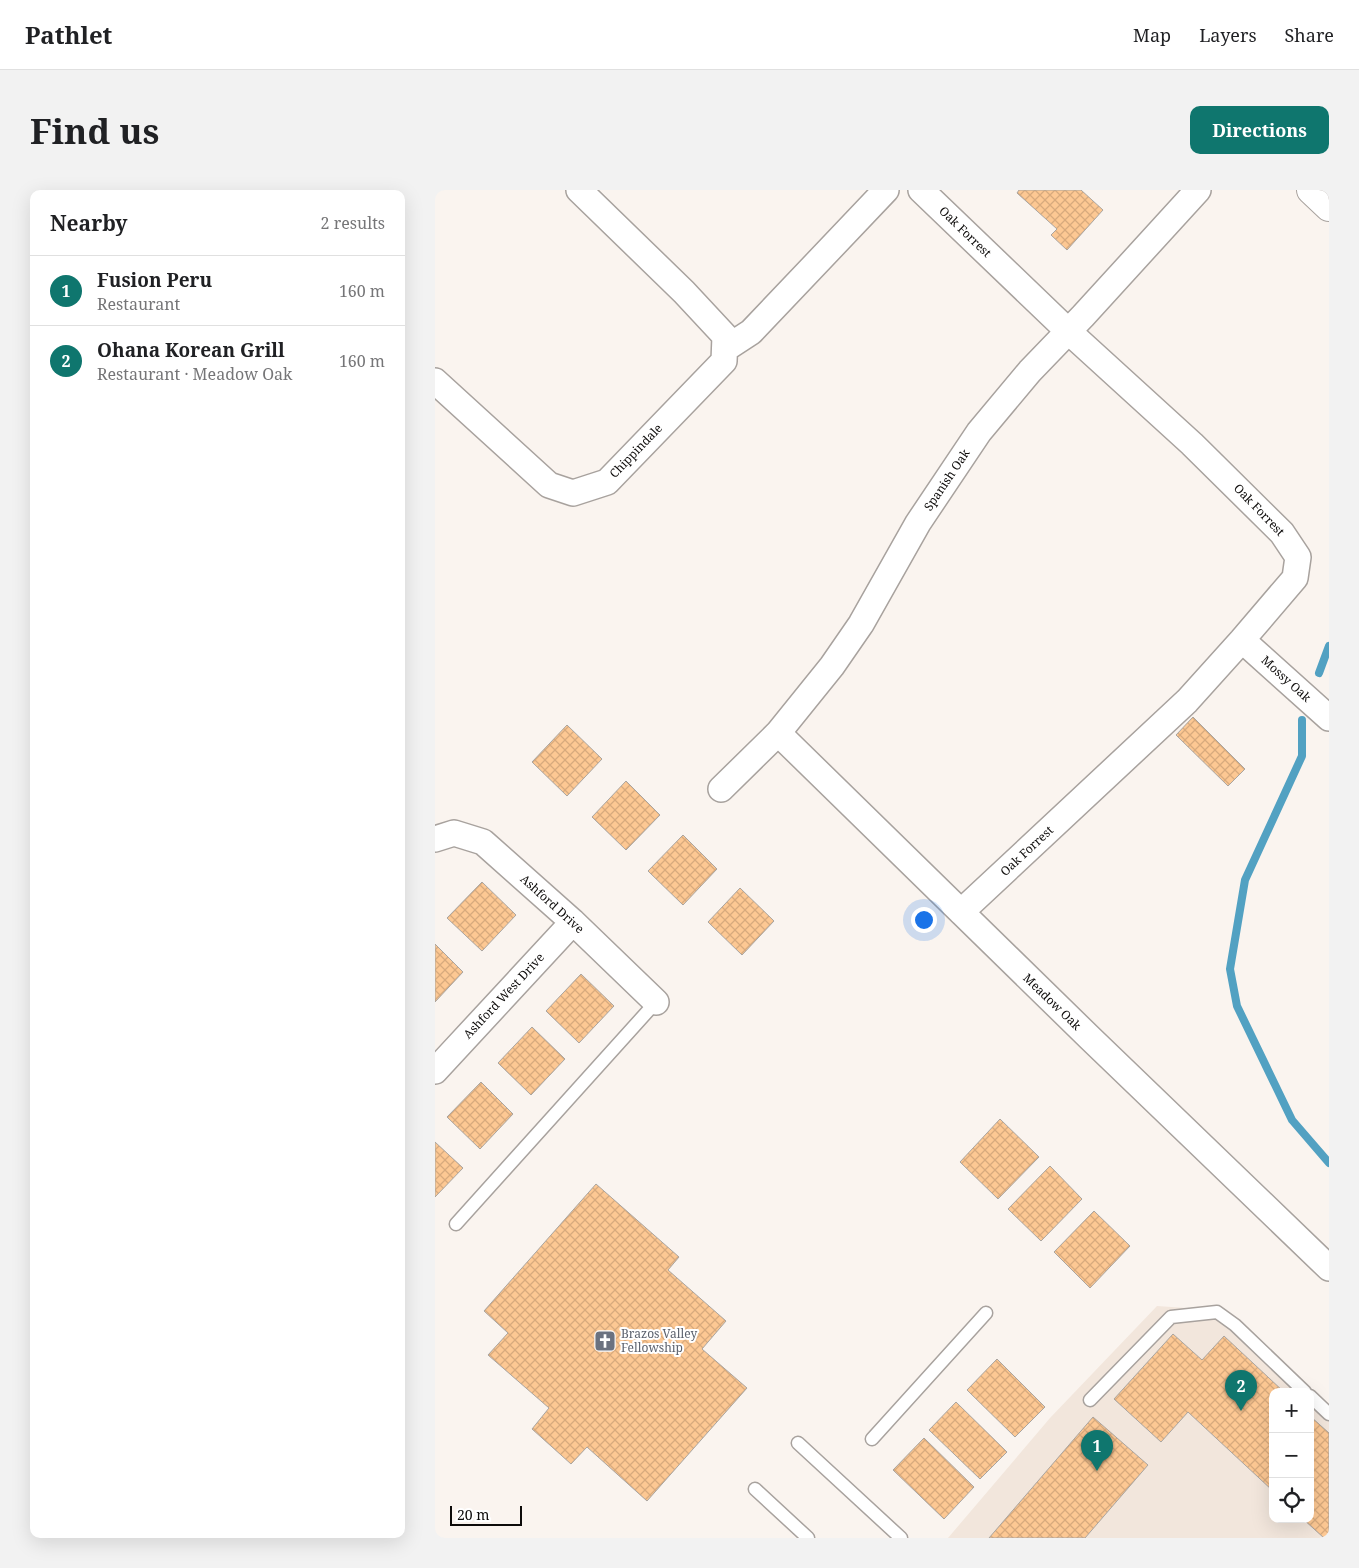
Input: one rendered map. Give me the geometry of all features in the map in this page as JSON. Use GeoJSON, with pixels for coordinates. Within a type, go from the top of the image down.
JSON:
{"type":"FeatureCollection","features":[{"type":"Feature","properties":{"kind":"street"},"geometry":{"type":"LineString","coordinates":[[579,190],[725,336],[725,349]]}},
{"type":"Feature","properties":{"kind":"street"},"geometry":{"type":"LineString","coordinates":[[725,349],[751,332],[886,190]]}},
{"type":"Feature","properties":{"kind":"street","name":"Oak Forrest"},"geometry":{"type":"LineString","coordinates":[[921,190],[1068,331],[1192,444],[1282,532],[1297,557],[1295,578],[1187,701],[961,912]]}},
{"type":"Feature","properties":{"kind":"street","name":"Spanish Oak"},"geometry":{"type":"LineString","coordinates":[[721,789],[778,733],[832,666],[861,624],[918,523],[979,432],[1030,371],[1198,190]]}},
{"type":"Feature","properties":{"kind":"street"},"geometry":{"type":"LineString","coordinates":[[1311,190],[1329,207]]}},
{"type":"Feature","properties":{"kind":"street","name":"Chippindale"},"geometry":{"type":"LineString","coordinates":[[435,381],[549,486],[573,494],[607,482],[724,361],[725,349]]}},
{"type":"Feature","properties":{"kind":"street","name":"Mossy Oak"},"geometry":{"type":"LineString","coordinates":[[1242,640],[1329,718]]}},
{"type":"Feature","properties":{"kind":"street","name":"Meadow Oak"},"geometry":{"type":"LineString","coordinates":[[778,733],[1329,1268]]}},
{"type":"Feature","properties":{"kind":"street","name":"Ashford Drive"},"geometry":{"type":"LineString","coordinates":[[435,839],[454,833],[483,842],[573,922],[656,1002]]}},
{"type":"Feature","properties":{"kind":"street","name":"Ashford West Drive"},"geometry":{"type":"LineString","coordinates":[[435,1071],[573,922]]}},
{"type":"Feature","properties":{"kind":"lane"},"geometry":{"type":"LineString","coordinates":[[456,1224],[656,1002]]}},
{"type":"Feature","properties":{"kind":"lane"},"geometry":{"type":"LineString","coordinates":[[1090,1400],[1171,1317],[1217,1312],[1235,1325],[1301,1388]]}},
{"type":"Feature","properties":{"kind":"lane"},"geometry":{"type":"LineString","coordinates":[[872,1439],[986,1313]]}},
{"type":"Feature","properties":{"kind":"lane"},"geometry":{"type":"LineString","coordinates":[[1314,1400],[1329,1414]]}},
{"type":"Feature","properties":{"kind":"lane"},"geometry":{"type":"LineString","coordinates":[[798,1443],[901,1538]]}},
{"type":"Feature","properties":{"kind":"lane"},"geometry":{"type":"LineString","coordinates":[[755,1489],[808,1538]]}},
{"type":"Feature","properties":{"kind":"shaded area"},"geometry":{"type":"Polygon","coordinates":[[[1157,1306],[1215,1310],[1308,1388],[1269,1388],[1269,1523],[1314,1523],[1314,1393],[1329,1406],[1329,1538],[948,1538],[1050,1418],[1157,1306]]]}},
{"type":"Feature","properties":{"kind":"building"},"geometry":{"type":"Polygon","coordinates":[[[1019,190],[1081,190],[1103,210],[1067,250],[1051,235],[1057,229],[1017,193],[1019,190]]]}},
{"type":"Feature","properties":{"kind":"building"},"geometry":{"type":"Polygon","coordinates":[[[1193,717],[1245,769],[1228,786],[1176,735],[1193,717]]]}},
{"type":"Feature","properties":{"kind":"building"},"geometry":{"type":"Polygon","coordinates":[[[567,725],[602,759],[567,796],[532,762],[567,725]]]}},
{"type":"Feature","properties":{"kind":"building"},"geometry":{"type":"Polygon","coordinates":[[[626,781],[660,815],[626,850],[592,817],[626,781]]]}},
{"type":"Feature","properties":{"kind":"building"},"geometry":{"type":"Polygon","coordinates":[[[683,835],[717,869],[683,905],[648,871],[683,835]]]}},
{"type":"Feature","properties":{"kind":"building"},"geometry":{"type":"Polygon","coordinates":[[[482,882],[516,915],[482,951],[447,918],[482,882]]]}},
{"type":"Feature","properties":{"kind":"building"},"geometry":{"type":"Polygon","coordinates":[[[740,888],[774,921],[742,955],[708,922],[740,888]]]}},
{"type":"Feature","properties":{"kind":"building"},"geometry":{"type":"Polygon","coordinates":[[[435,944],[463,972],[435,1002],[435,944]]]}},
{"type":"Feature","properties":{"kind":"building"},"geometry":{"type":"Polygon","coordinates":[[[581,974],[614,1006],[579,1043],[546,1011],[581,974]]]}},
{"type":"Feature","properties":{"kind":"building"},"geometry":{"type":"Polygon","coordinates":[[[532,1027],[565,1059],[531,1095],[498,1063],[532,1027]]]}},
{"type":"Feature","properties":{"kind":"building"},"geometry":{"type":"Polygon","coordinates":[[[481,1082],[513,1114],[480,1149],[447,1117],[481,1082]]]}},
{"type":"Feature","properties":{"kind":"building"},"geometry":{"type":"Polygon","coordinates":[[[1000,1119],[1039,1157],[998,1199],[960,1162],[1000,1119]]]}},
{"type":"Feature","properties":{"kind":"building"},"geometry":{"type":"Polygon","coordinates":[[[435,1142],[463,1168],[435,1197],[435,1142]]]}},
{"type":"Feature","properties":{"kind":"building"},"geometry":{"type":"Polygon","coordinates":[[[1050,1166],[1082,1199],[1041,1241],[1008,1209],[1050,1166]]]}},
{"type":"Feature","properties":{"kind":"building","name":"Brazos Valley Fellowship"},"geometry":{"type":"Polygon","coordinates":[[[596,1184],[679,1257],[668,1270],[726,1321],[702,1349],[747,1388],[647,1501],[587,1447],[571,1464],[532,1429],[549,1408],[488,1355],[508,1333],[484,1311],[596,1184]]]}},
{"type":"Feature","properties":{"kind":"building"},"geometry":{"type":"Polygon","coordinates":[[[1094,1211],[1130,1246],[1090,1288],[1054,1252],[1094,1211]]]}},
{"type":"Feature","properties":{"kind":"building"},"geometry":{"type":"Polygon","coordinates":[[[1173,1334],[1202,1360],[1224,1336],[1280,1388],[1269,1388],[1269,1487],[1188,1412],[1161,1442],[1114,1399],[1173,1334]]]}},
{"type":"Feature","properties":{"kind":"building"},"geometry":{"type":"Polygon","coordinates":[[[997,1359],[1045,1407],[1015,1437],[967,1390],[997,1359]]]}},
{"type":"Feature","properties":{"kind":"building"},"geometry":{"type":"Polygon","coordinates":[[[956,1402],[1007,1452],[980,1479],[929,1430],[956,1402]]]}},
{"type":"Feature","properties":{"kind":"building"},"geometry":{"type":"Polygon","coordinates":[[[1093,1417],[1148,1465],[1085,1538],[989,1538],[1093,1417]]]}},
{"type":"Feature","properties":{"kind":"building"},"geometry":{"type":"Polygon","coordinates":[[[1314,1420],[1329,1433],[1329,1538],[1324,1538],[1307,1523],[1314,1523],[1314,1420]]]}},
{"type":"Feature","properties":{"kind":"building"},"geometry":{"type":"Polygon","coordinates":[[[924,1438],[974,1487],[944,1519],[893,1470],[924,1438]]]}},
{"type":"Feature","properties":{"kind":"waterway"},"geometry":{"type":"LineString","coordinates":[[1319,673],[1329,646]]}},
{"type":"Feature","properties":{"kind":"waterway"},"geometry":{"type":"LineString","coordinates":[[1302,720],[1302,756],[1245,880],[1230,969],[1237,1006],[1292,1120],[1329,1163]]}},
{"type":"Feature","properties":{"kind":"place","name":"Brazos Valley Fellowship"},"geometry":{"type":"Point","coordinates":[605,1341]}},
{"type":"Feature","properties":{"kind":"place","name":"Ohana Korean Grill"},"geometry":{"type":"Point","coordinates":[1241,1411]}},
{"type":"Feature","properties":{"kind":"place","name":"Fusion Peru"},"geometry":{"type":"Point","coordinates":[1097,1471]}}]}
